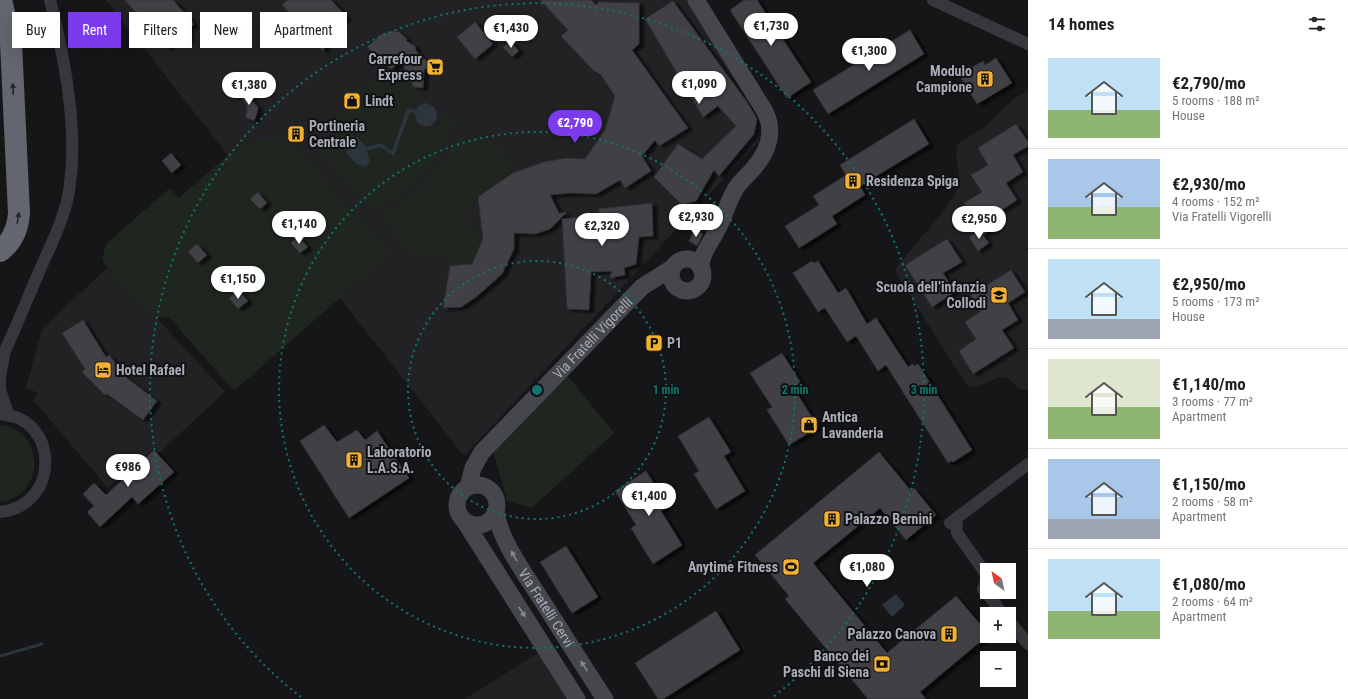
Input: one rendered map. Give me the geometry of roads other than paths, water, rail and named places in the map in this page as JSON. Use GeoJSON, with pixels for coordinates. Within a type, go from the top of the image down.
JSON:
{"type":"FeatureCollection","features":[{"type":"Feature","properties":{"kind":"highway"},"geometry":{"type":"LineString","coordinates":[[0,252],[7,246],[13,237],[19,213],[11,43],[1,0]]}},
{"type":"Feature","properties":{"kind":"street"},"geometry":{"type":"LineString","coordinates":[[0,512],[13,509],[29,500],[40,486],[46,468],[44,450],[38,436],[26,423],[5,415],[0,390],[0,377],[2,357],[57,232],[68,197],[70,184],[73,143],[72,129],[58,32],[50,0]]}},
{"type":"Feature","properties":{"kind":"street"},"geometry":{"type":"LineString","coordinates":[[696,0],[764,110],[769,119],[771,128],[770,138],[766,150],[759,162],[735,189],[720,225],[701,261],[696,264]]}},
{"type":"Feature","properties":{"kind":"street"},"geometry":{"type":"LineString","coordinates":[[933,0],[1028,44]]}},
{"type":"Feature","properties":{"kind":"street"},"geometry":{"type":"LineString","coordinates":[[681,260],[696,264],[703,273],[699,286],[684,291],[679,289],[673,276],[681,260]]}},
{"type":"Feature","properties":{"kind":"street","name":"Via Fratelli Vigorelli"},"geometry":{"type":"LineString","coordinates":[[468,487],[475,463],[485,449],[642,287],[651,281],[673,276]]}},
{"type":"Feature","properties":{"kind":"street"},"geometry":{"type":"LineString","coordinates":[[485,449],[484,473],[486,482],[496,496],[496,513],[484,524],[473,524],[459,514],[457,503],[461,493],[468,487],[479,484],[490,489]]}},
{"type":"Feature","properties":{"kind":"street"},"geometry":{"type":"LineString","coordinates":[[980,566],[957,533],[953,521],[1028,464]]}},
{"type":"Feature","properties":{"kind":"street","name":"Via Fratelli Cervi"},"geometry":{"type":"LineString","coordinates":[[496,513],[499,527],[524,574],[605,699]]}},
{"type":"Feature","properties":{"kind":"street","name":"Via Fratelli Cervi"},"geometry":{"type":"LineString","coordinates":[[464,519],[577,699]]}},
{"type":"Feature","properties":{"kind":"street"},"geometry":{"type":"LineString","coordinates":[[991,599],[997,607]]}},
{"type":"Feature","properties":{"kind":"street"},"geometry":{"type":"LineString","coordinates":[[1016,629],[1028,644]]}},
{"type":"Feature","properties":{"kind":"waterway"},"geometry":{"type":"LineString","coordinates":[[0,656],[42,644]]}},
{"type":"Feature","properties":{"kind":"place","name":"Carrefour Express"},"geometry":{"type":"Point","coordinates":[435,67]}},
{"type":"Feature","properties":{"kind":"place","name":"Modulo Campione"},"geometry":{"type":"Point","coordinates":[985,79]}},
{"type":"Feature","properties":{"kind":"place","name":"Lindt"},"geometry":{"type":"Point","coordinates":[352,101]}},
{"type":"Feature","properties":{"kind":"place","name":"Portineria Centrale"},"geometry":{"type":"Point","coordinates":[296,134]}},
{"type":"Feature","properties":{"kind":"place","name":"Residenza Spiga"},"geometry":{"type":"Point","coordinates":[853,181]}},
{"type":"Feature","properties":{"kind":"place","name":"Scuola dell’infanzia Collodi"},"geometry":{"type":"Point","coordinates":[999,295]}},
{"type":"Feature","properties":{"kind":"place","name":"P1"},"geometry":{"type":"Point","coordinates":[654,343]}},
{"type":"Feature","properties":{"kind":"place","name":"Hotel Rafael"},"geometry":{"type":"Point","coordinates":[103,370]}},
{"type":"Feature","properties":{"kind":"place","name":"Antica Lavanderia"},"geometry":{"type":"Point","coordinates":[809,425]}},
{"type":"Feature","properties":{"kind":"place","name":"Laboratorio L.A.S.A."},"geometry":{"type":"Point","coordinates":[354,460]}},
{"type":"Feature","properties":{"kind":"place","name":"Palazzo Bernini"},"geometry":{"type":"Point","coordinates":[832,519]}},
{"type":"Feature","properties":{"kind":"place","name":"Anytime Fitness"},"geometry":{"type":"Point","coordinates":[791,567]}},
{"type":"Feature","properties":{"kind":"place","name":"Palazzo Canova"},"geometry":{"type":"Point","coordinates":[949,634]}},
{"type":"Feature","properties":{"kind":"place","name":"Banco dei Paschi di Siena"},"geometry":{"type":"Point","coordinates":[882,664]}}]}
